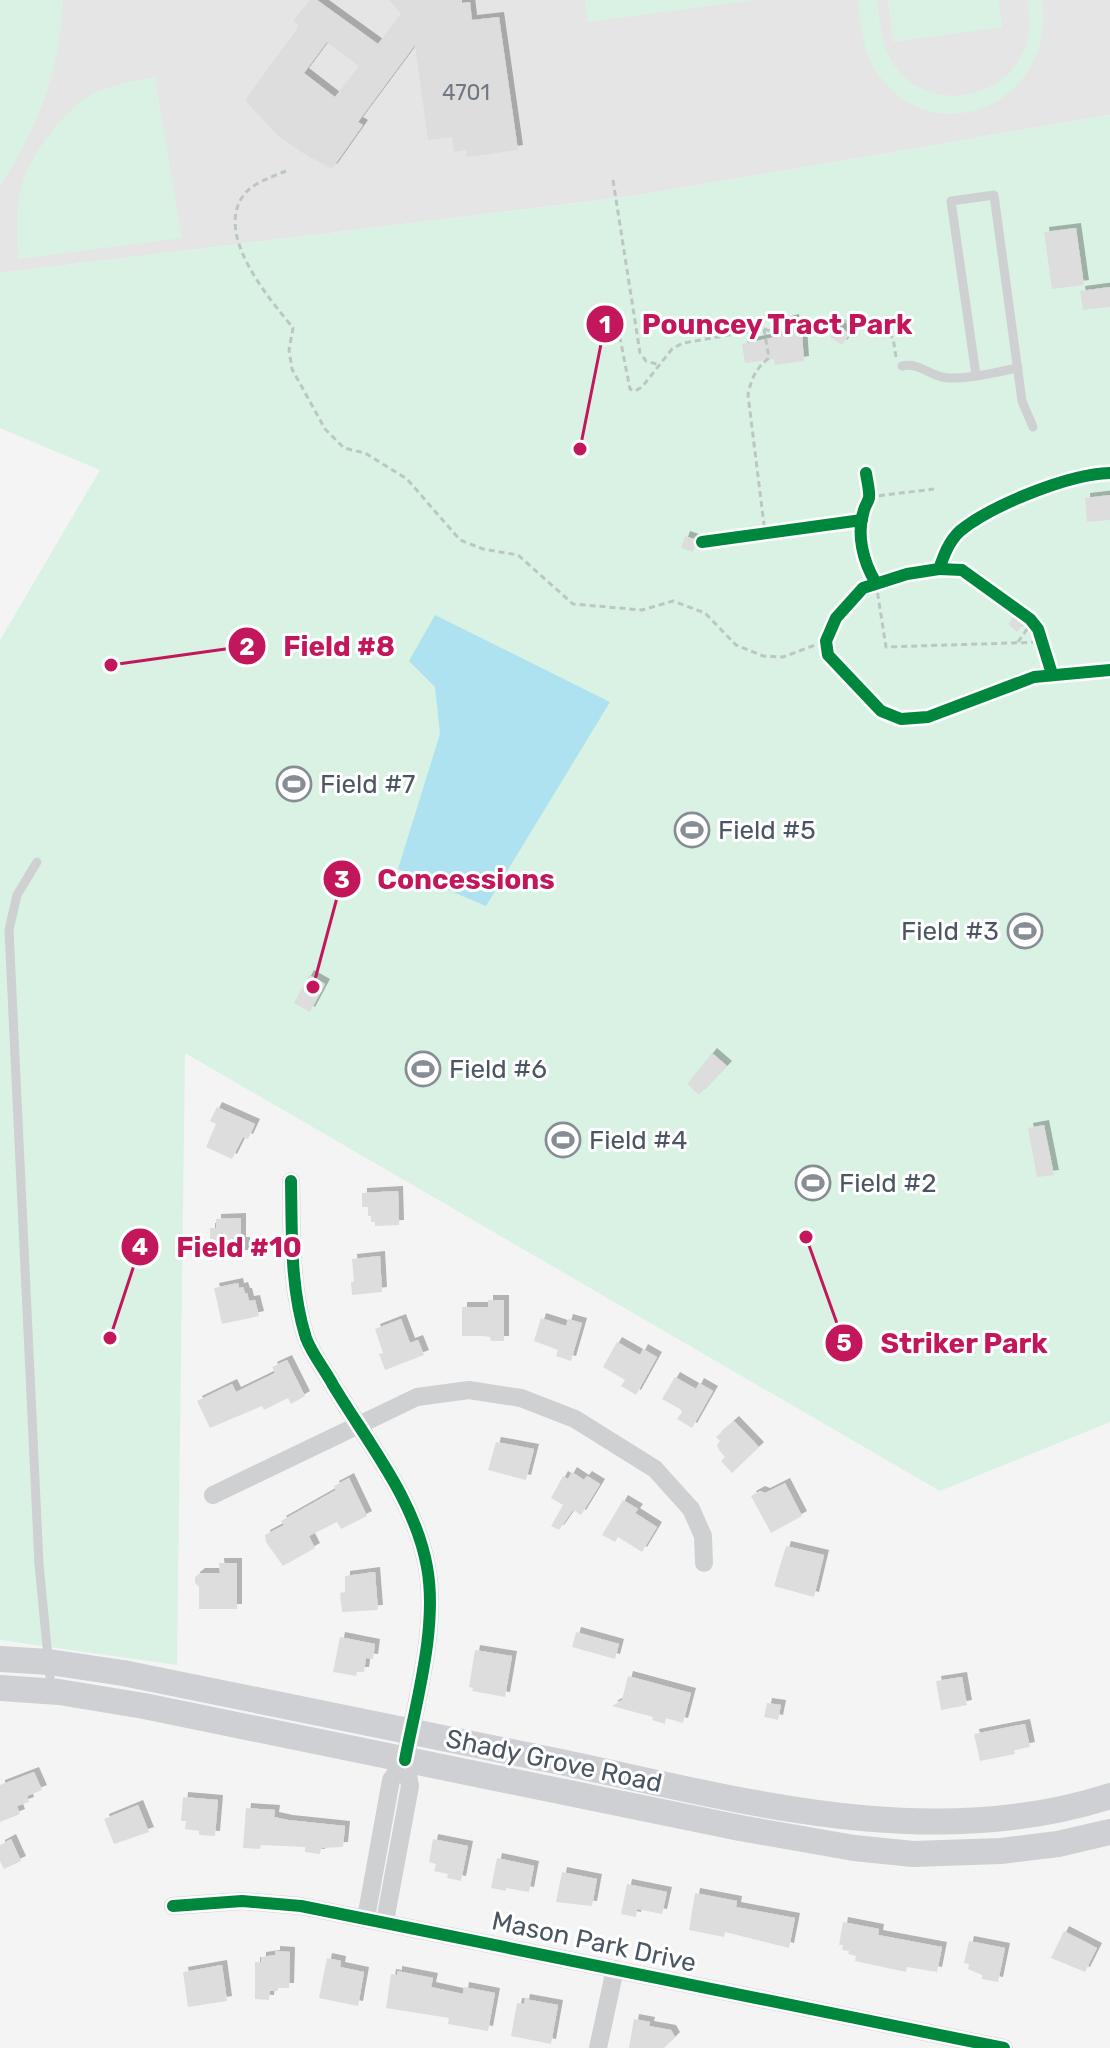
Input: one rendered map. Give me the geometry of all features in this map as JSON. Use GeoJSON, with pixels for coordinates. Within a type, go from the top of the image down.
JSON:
{"type":"FeatureCollection","features":[{"type":"Feature","properties":{"kind":"main road","name":"Shady Grove Road"},"geometry":{"type":"LineString","coordinates":[[0,1659],[49,1662],[123,1673],[804,1811],[885,1821],[943,1823],[1003,1819],[1063,1810],[1110,1796]]}},
{"type":"Feature","properties":{"kind":"main road","name":"Shady Grove Road"},"geometry":{"type":"LineString","coordinates":[[0,1688],[51,1691],[144,1706],[754,1831],[884,1852],[942,1854],[1001,1851],[1058,1844],[1110,1832]]}},
{"type":"Feature","properties":{"kind":"street"},"geometry":{"type":"LineString","coordinates":[[291,1181],[293,1281],[307,1340],[404,1500],[420,1537],[428,1570],[429,1612],[411,1732],[405,1760],[391,1780],[366,1918]]}},
{"type":"Feature","properties":{"kind":"street"},"geometry":{"type":"LineString","coordinates":[[213,1495],[417,1397],[469,1390],[521,1398],[575,1419],[655,1469],[691,1509],[703,1536],[704,1563]]}},
{"type":"Feature","properties":{"kind":"street"},"geometry":{"type":"LineString","coordinates":[[385,1921],[410,1786],[405,1760]]}},
{"type":"Feature","properties":{"kind":"street","name":"Mason Park Drive"},"geometry":{"type":"LineString","coordinates":[[173,1906],[242,1901],[301,1906],[1004,2048]]}},
{"type":"Feature","properties":{"kind":"street"},"geometry":{"type":"LineString","coordinates":[[598,2048],[615,1969]]}},
{"type":"Feature","properties":{"kind":"lane"},"geometry":{"type":"LineString","coordinates":[[976,375],[951,201],[994,195],[1024,408],[1033,427]]}},
{"type":"Feature","properties":{"kind":"lane"},"geometry":{"type":"LineString","coordinates":[[900,366],[917,365],[950,379],[1018,368]]}},
{"type":"Feature","properties":{"kind":"lane"},"geometry":{"type":"LineString","coordinates":[[37,862],[17,895],[9,930],[39,1564],[51,1691]]}},
{"type":"Feature","properties":{"kind":"lane"},"geometry":{"type":"LineString","coordinates":[[884,1852],[885,1821]]}},
{"type":"Feature","properties":{"kind":"path"},"geometry":{"type":"LineString","coordinates":[[286,171],[257,184],[244,194],[236,211],[237,237],[243,257],[293,328],[289,350],[292,369],[325,429],[344,448],[365,453],[407,479],[460,540],[483,549],[518,555],[573,604],[642,610],[673,601],[705,613],[736,645],[763,656],[783,657],[828,635],[828,655]]}},
{"type":"Feature","properties":{"kind":"path"},"geometry":{"type":"LineString","coordinates":[[613,180],[640,353],[646,361],[660,365]]}},
{"type":"Feature","properties":{"kind":"path"},"geometry":{"type":"LineString","coordinates":[[614,307],[630,389],[635,391],[642,387],[672,349],[683,343],[764,329],[776,333],[802,329],[815,321],[852,321],[886,331],[893,338],[900,366]]}},
{"type":"Feature","properties":{"kind":"path"},"geometry":{"type":"LineString","coordinates":[[764,329],[769,358],[750,381],[748,395],[765,533]]}},
{"type":"Feature","properties":{"kind":"path"},"geometry":{"type":"LineString","coordinates":[[863,512],[869,491],[934,489]]}},
{"type":"Feature","properties":{"kind":"path"},"geometry":{"type":"LineString","coordinates":[[749,535],[779,531]]}},
{"type":"Feature","properties":{"kind":"path"},"geometry":{"type":"LineString","coordinates":[[868,570],[875,584],[886,647],[1017,643],[1044,648],[1038,629],[1018,611]]}},
{"type":"Feature","properties":{"kind":"path"},"geometry":{"type":"LineString","coordinates":[[1017,643],[1032,622]]}},
{"type":"Feature","properties":{"kind":"shaded area"},"geometry":{"type":"Polygon","coordinates":[[[0,0],[1110,0],[1110,115],[634,196],[0,273],[0,0]]]}},
{"type":"Feature","properties":{"kind":"green space"},"geometry":{"type":"Polygon","coordinates":[[[0,0],[63,0],[57,51],[45,97],[26,141],[0,186],[0,0]]]}},
{"type":"Feature","properties":{"kind":"green space"},"geometry":{"type":"Polygon","coordinates":[[[585,0],[754,0],[588,22],[585,0]]]}},
{"type":"Feature","properties":{"kind":"green space"},"geometry":{"type":"Polygon","coordinates":[[[858,0],[877,0],[885,46],[905,78],[923,89],[943,95],[964,95],[984,90],[1002,79],[1017,63],[1028,38],[1027,0],[1042,0],[1041,37],[1030,67],[1011,91],[985,107],[957,114],[927,111],[900,97],[871,63],[861,27],[858,0]]]}},
{"type":"Feature","properties":{"kind":"green space"},"geometry":{"type":"Polygon","coordinates":[[[888,0],[999,0],[1002,27],[893,42],[888,0]]]}},
{"type":"Feature","properties":{"kind":"green space"},"geometry":{"type":"Polygon","coordinates":[[[155,77],[182,238],[18,259],[18,212],[22,185],[32,161],[49,135],[69,112],[96,92],[155,77]]]}},
{"type":"Feature","properties":{"kind":"green space"},"geometry":{"type":"Polygon","coordinates":[[[1110,115],[1110,1422],[940,1491],[185,1053],[177,1665],[0,1640],[0,640],[100,470],[0,428],[0,273],[634,196],[1110,115]]]}},
{"type":"Feature","properties":{"kind":"water"},"geometry":{"type":"Polygon","coordinates":[[[435,615],[610,702],[486,906],[398,869],[440,734],[435,687],[409,661],[435,615]]]}},
{"type":"Feature","properties":{"kind":"building"},"geometry":{"type":"Polygon","coordinates":[[[310,0],[317,0],[378,44],[401,14],[389,0],[462,0],[462,3],[470,2],[472,20],[499,17],[518,150],[467,157],[466,150],[454,152],[452,137],[428,140],[415,45],[358,122],[363,125],[332,169],[301,152],[276,134],[245,100],[299,26],[293,21],[310,0]],[[327,42],[304,73],[335,97],[359,66],[327,42]]]}},
{"type":"Feature","properties":{"kind":"building"},"geometry":{"type":"Polygon","coordinates":[[[1076,228],[1084,285],[1052,289],[1044,232],[1076,228]]]}},
{"type":"Feature","properties":{"kind":"building"},"geometry":{"type":"Polygon","coordinates":[[[1110,287],[1110,307],[1083,310],[1080,291],[1110,287]]]}},
{"type":"Feature","properties":{"kind":"building"},"geometry":{"type":"Polygon","coordinates":[[[794,319],[796,334],[802,333],[804,361],[775,365],[774,359],[745,363],[742,344],[784,335],[782,322],[794,319]]]}},
{"type":"Feature","properties":{"kind":"building"},"geometry":{"type":"Polygon","coordinates":[[[838,326],[850,334],[842,345],[830,337],[838,326]]]}},
{"type":"Feature","properties":{"kind":"building"},"geometry":{"type":"Polygon","coordinates":[[[1110,495],[1110,520],[1087,522],[1085,498],[1110,495]]]}},
{"type":"Feature","properties":{"kind":"building"},"geometry":{"type":"Polygon","coordinates":[[[685,536],[697,540],[693,552],[681,548],[685,536]]]}},
{"type":"Feature","properties":{"kind":"building"},"geometry":{"type":"Polygon","coordinates":[[[1015,615],[1025,623],[1017,632],[1008,624],[1015,615]]]}},
{"type":"Feature","properties":{"kind":"building"},"geometry":{"type":"Polygon","coordinates":[[[309,975],[325,984],[310,1012],[294,1003],[309,975]]]}},
{"type":"Feature","properties":{"kind":"building"},"geometry":{"type":"Polygon","coordinates":[[[712,1053],[727,1066],[699,1095],[687,1084],[712,1053]]]}},
{"type":"Feature","properties":{"kind":"building"},"geometry":{"type":"Polygon","coordinates":[[[217,1107],[255,1124],[248,1139],[243,1137],[232,1159],[206,1147],[216,1124],[210,1121],[217,1107]]]}},
{"type":"Feature","properties":{"kind":"building"},"geometry":{"type":"Polygon","coordinates":[[[1044,1125],[1054,1175],[1037,1177],[1028,1128],[1044,1125]]]}},
{"type":"Feature","properties":{"kind":"building"},"geometry":{"type":"Polygon","coordinates":[[[398,1191],[399,1225],[375,1226],[371,1216],[368,1216],[368,1207],[362,1207],[362,1193],[398,1191]]]}},
{"type":"Feature","properties":{"kind":"building"},"geometry":{"type":"Polygon","coordinates":[[[241,1218],[241,1242],[245,1242],[245,1255],[216,1255],[216,1241],[210,1241],[210,1228],[216,1228],[216,1219],[241,1218]]]}},
{"type":"Feature","properties":{"kind":"building"},"geometry":{"type":"Polygon","coordinates":[[[380,1256],[382,1292],[352,1295],[352,1259],[380,1256]]]}},
{"type":"Feature","properties":{"kind":"building"},"geometry":{"type":"Polygon","coordinates":[[[238,1283],[239,1288],[243,1287],[247,1293],[249,1301],[255,1300],[259,1316],[222,1324],[214,1288],[238,1283]]]}},
{"type":"Feature","properties":{"kind":"building"},"geometry":{"type":"Polygon","coordinates":[[[488,1300],[504,1300],[504,1341],[491,1341],[490,1337],[483,1336],[462,1336],[462,1307],[488,1307],[488,1300]]]}},
{"type":"Feature","properties":{"kind":"building"},"geometry":{"type":"Polygon","coordinates":[[[541,1318],[566,1326],[568,1319],[582,1323],[571,1361],[556,1356],[558,1350],[534,1341],[541,1318]]]}},
{"type":"Feature","properties":{"kind":"building"},"geometry":{"type":"Polygon","coordinates":[[[401,1319],[410,1343],[418,1340],[424,1355],[385,1370],[375,1329],[401,1319]]]}},
{"type":"Feature","properties":{"kind":"building"},"geometry":{"type":"Polygon","coordinates":[[[617,1342],[640,1355],[643,1349],[657,1357],[636,1395],[621,1386],[625,1380],[603,1367],[617,1342]]]}},
{"type":"Feature","properties":{"kind":"building"},"geometry":{"type":"Polygon","coordinates":[[[287,1360],[305,1396],[291,1404],[288,1398],[264,1410],[262,1406],[210,1428],[197,1401],[232,1384],[236,1392],[275,1373],[272,1367],[287,1360]]]}},
{"type":"Feature","properties":{"kind":"building"},"geometry":{"type":"Polygon","coordinates":[[[675,1377],[696,1389],[699,1383],[713,1391],[692,1428],[677,1419],[682,1412],[680,1409],[662,1399],[675,1377]]]}},
{"type":"Feature","properties":{"kind":"building"},"geometry":{"type":"Polygon","coordinates":[[[734,1421],[759,1447],[732,1473],[721,1461],[725,1457],[719,1450],[717,1445],[720,1441],[716,1437],[734,1421]]]}},
{"type":"Feature","properties":{"kind":"building"},"geometry":{"type":"Polygon","coordinates":[[[496,1442],[534,1449],[526,1480],[488,1470],[496,1442]]]}},
{"type":"Feature","properties":{"kind":"building"},"geometry":{"type":"Polygon","coordinates":[[[572,1472],[584,1480],[587,1476],[600,1484],[581,1515],[573,1510],[559,1530],[551,1526],[563,1505],[551,1498],[563,1476],[568,1479],[572,1472]]]}},
{"type":"Feature","properties":{"kind":"building"},"geometry":{"type":"Polygon","coordinates":[[[349,1478],[367,1516],[341,1529],[337,1522],[309,1536],[315,1548],[283,1566],[266,1542],[265,1535],[284,1525],[281,1521],[336,1490],[334,1486],[349,1478]]]}},
{"type":"Feature","properties":{"kind":"building"},"geometry":{"type":"Polygon","coordinates":[[[785,1483],[802,1516],[771,1533],[751,1496],[785,1483]]]}},
{"type":"Feature","properties":{"kind":"building"},"geometry":{"type":"Polygon","coordinates":[[[623,1500],[638,1509],[635,1513],[657,1527],[642,1552],[618,1537],[615,1542],[602,1535],[623,1500]]]}},
{"type":"Feature","properties":{"kind":"building"},"geometry":{"type":"Polygon","coordinates":[[[786,1546],[824,1555],[814,1597],[774,1586],[786,1546]]]}},
{"type":"Feature","properties":{"kind":"building"},"geometry":{"type":"Polygon","coordinates":[[[219,1563],[237,1563],[237,1609],[199,1609],[199,1587],[195,1577],[200,1573],[220,1573],[219,1563]]]}},
{"type":"Feature","properties":{"kind":"building"},"geometry":{"type":"Polygon","coordinates":[[[375,1572],[378,1610],[342,1612],[340,1593],[345,1592],[345,1576],[375,1572]]]}},
{"type":"Feature","properties":{"kind":"building"},"geometry":{"type":"Polygon","coordinates":[[[576,1632],[619,1644],[615,1659],[572,1647],[576,1632]]]}},
{"type":"Feature","properties":{"kind":"building"},"geometry":{"type":"Polygon","coordinates":[[[340,1637],[375,1644],[373,1659],[366,1658],[364,1672],[357,1672],[356,1676],[333,1672],[340,1637]]]}},
{"type":"Feature","properties":{"kind":"building"},"geometry":{"type":"Polygon","coordinates":[[[475,1650],[512,1656],[505,1697],[472,1691],[473,1688],[469,1687],[475,1650]]]}},
{"type":"Feature","properties":{"kind":"building"},"geometry":{"type":"Polygon","coordinates":[[[628,1676],[691,1693],[683,1723],[666,1718],[665,1724],[652,1720],[653,1717],[612,1706],[622,1700],[628,1676]]]}},
{"type":"Feature","properties":{"kind":"building"},"geometry":{"type":"Polygon","coordinates":[[[962,1677],[967,1705],[941,1710],[936,1681],[962,1677]]]}},
{"type":"Feature","properties":{"kind":"building"},"geometry":{"type":"Polygon","coordinates":[[[767,1703],[781,1705],[778,1720],[764,1717],[767,1703]]]}},
{"type":"Feature","properties":{"kind":"building"},"geometry":{"type":"Polygon","coordinates":[[[1025,1724],[1030,1747],[1014,1750],[1015,1754],[980,1761],[974,1734],[1025,1724]]]}},
{"type":"Feature","properties":{"kind":"building"},"geometry":{"type":"Polygon","coordinates":[[[34,1772],[42,1790],[27,1796],[29,1802],[17,1806],[20,1814],[0,1822],[0,1785],[34,1772]]]}},
{"type":"Feature","properties":{"kind":"building"},"geometry":{"type":"Polygon","coordinates":[[[183,1797],[218,1800],[215,1836],[199,1835],[199,1831],[185,1829],[186,1821],[181,1821],[183,1797]]]}},
{"type":"Feature","properties":{"kind":"building"},"geometry":{"type":"Polygon","coordinates":[[[138,1805],[149,1832],[114,1844],[104,1819],[138,1805]]]}},
{"type":"Feature","properties":{"kind":"building"},"geometry":{"type":"Polygon","coordinates":[[[246,1808],[275,1810],[274,1817],[288,1820],[345,1826],[343,1847],[321,1848],[320,1854],[305,1852],[305,1847],[261,1845],[260,1849],[243,1848],[246,1808]]]}},
{"type":"Feature","properties":{"kind":"building"},"geometry":{"type":"Polygon","coordinates":[[[11,1839],[21,1861],[4,1869],[0,1861],[0,1845],[11,1839]]]}},
{"type":"Feature","properties":{"kind":"building"},"geometry":{"type":"Polygon","coordinates":[[[433,1839],[468,1846],[461,1881],[434,1871],[436,1864],[429,1862],[433,1839]]]}},
{"type":"Feature","properties":{"kind":"building"},"geometry":{"type":"Polygon","coordinates":[[[497,1858],[534,1866],[529,1892],[491,1888],[497,1858]]]}},
{"type":"Feature","properties":{"kind":"building"},"geometry":{"type":"Polygon","coordinates":[[[562,1872],[597,1879],[592,1906],[556,1902],[562,1872]]]}},
{"type":"Feature","properties":{"kind":"building"},"geometry":{"type":"Polygon","coordinates":[[[627,1884],[667,1892],[662,1914],[637,1909],[636,1917],[621,1914],[627,1884]]]}},
{"type":"Feature","properties":{"kind":"building"},"geometry":{"type":"Polygon","coordinates":[[[695,1893],[737,1901],[736,1907],[795,1918],[789,1948],[725,1932],[724,1937],[689,1930],[695,1893]]]}},
{"type":"Feature","properties":{"kind":"building"},"geometry":{"type":"Polygon","coordinates":[[[843,1922],[879,1929],[878,1935],[942,1947],[937,1972],[907,1967],[906,1972],[855,1961],[856,1956],[848,1954],[849,1951],[842,1950],[843,1945],[839,1945],[843,1922]]]}},
{"type":"Feature","properties":{"kind":"building"},"geometry":{"type":"Polygon","coordinates":[[[1064,1931],[1097,1948],[1085,1972],[1051,1958],[1064,1931]]]}},
{"type":"Feature","properties":{"kind":"building"},"geometry":{"type":"Polygon","coordinates":[[[969,1941],[1005,1948],[998,1982],[982,1979],[982,1975],[968,1969],[969,1964],[964,1963],[969,1941]]]}},
{"type":"Feature","properties":{"kind":"building"},"geometry":{"type":"Polygon","coordinates":[[[275,1951],[290,1952],[289,1988],[270,1991],[269,2000],[255,1999],[255,1962],[261,1962],[261,1957],[275,1955],[275,1951]]]}},
{"type":"Feature","properties":{"kind":"building"},"geometry":{"type":"Polygon","coordinates":[[[327,1958],[341,1961],[340,1967],[364,1972],[358,2006],[319,1998],[327,1958]]]}},
{"type":"Feature","properties":{"kind":"building"},"geometry":{"type":"Polygon","coordinates":[[[222,1965],[227,2001],[188,2007],[183,1972],[222,1965]]]}},
{"type":"Feature","properties":{"kind":"building"},"geometry":{"type":"Polygon","coordinates":[[[397,1971],[433,1978],[431,1987],[463,1994],[464,1987],[495,1993],[488,2031],[448,2024],[449,2018],[386,2008],[391,1974],[397,1975],[397,1971]]]}},
{"type":"Feature","properties":{"kind":"building"},"geometry":{"type":"Polygon","coordinates":[[[525,1999],[558,2005],[551,2044],[511,2036],[517,2003],[524,2004],[525,1999]]]}},
{"type":"Feature","properties":{"kind":"building"},"geometry":{"type":"Polygon","coordinates":[[[634,2019],[650,2022],[649,2026],[671,2030],[675,2037],[664,2048],[629,2048],[634,2019]]]}},
{"type":"Feature","properties":{"kind":"cycle path"},"geometry":{"type":"LineString","coordinates":[[866,473],[869,498],[864,508],[861,538],[864,557],[876,583]]}},
{"type":"Feature","properties":{"kind":"cycle path"},"geometry":{"type":"LineString","coordinates":[[1110,473],[1053,485],[1011,501],[974,521],[953,539],[939,569],[907,574],[863,588],[836,618],[826,641],[828,655],[881,711],[901,719],[928,717],[1034,677],[1110,670]]}},
{"type":"Feature","properties":{"kind":"cycle path"},"geometry":{"type":"LineString","coordinates":[[702,542],[862,520]]}},
{"type":"Feature","properties":{"kind":"cycle path"},"geometry":{"type":"LineString","coordinates":[[939,569],[962,570],[1030,619],[1038,629],[1052,674]]}},
{"type":"Feature","properties":{"kind":"cycle path"},"geometry":{"type":"LineString","coordinates":[[291,1181],[294,1280],[306,1338],[401,1495],[421,1542],[427,1567],[430,1590],[428,1639],[405,1760]]}},
{"type":"Feature","properties":{"kind":"cycle path"},"geometry":{"type":"LineString","coordinates":[[173,1906],[242,1901],[301,1906],[1004,2048]]}},
{"type":"Feature","properties":{"kind":"place","name":"Pouncey Tract Park"},"geometry":{"type":"Point","coordinates":[580,449]}},
{"type":"Feature","properties":{"kind":"place","name":"Field #8"},"geometry":{"type":"Point","coordinates":[111,665]}},
{"type":"Feature","properties":{"kind":"place","name":"Field #7"},"geometry":{"type":"Point","coordinates":[294,784]}},
{"type":"Feature","properties":{"kind":"place","name":"Field #5"},"geometry":{"type":"Point","coordinates":[692,830]}},
{"type":"Feature","properties":{"kind":"place","name":"Field #3"},"geometry":{"type":"Point","coordinates":[1025,931]}},
{"type":"Feature","properties":{"kind":"place","name":"Concessions"},"geometry":{"type":"Point","coordinates":[313,987]}},
{"type":"Feature","properties":{"kind":"place","name":"Field #6"},"geometry":{"type":"Point","coordinates":[423,1069]}},
{"type":"Feature","properties":{"kind":"place","name":"Field #4"},"geometry":{"type":"Point","coordinates":[563,1140]}},
{"type":"Feature","properties":{"kind":"place","name":"Field #2"},"geometry":{"type":"Point","coordinates":[813,1183]}},
{"type":"Feature","properties":{"kind":"place","name":"Striker Park"},"geometry":{"type":"Point","coordinates":[806,1237]}},
{"type":"Feature","properties":{"kind":"place","name":"Field #10"},"geometry":{"type":"Point","coordinates":[110,1338]}}]}
